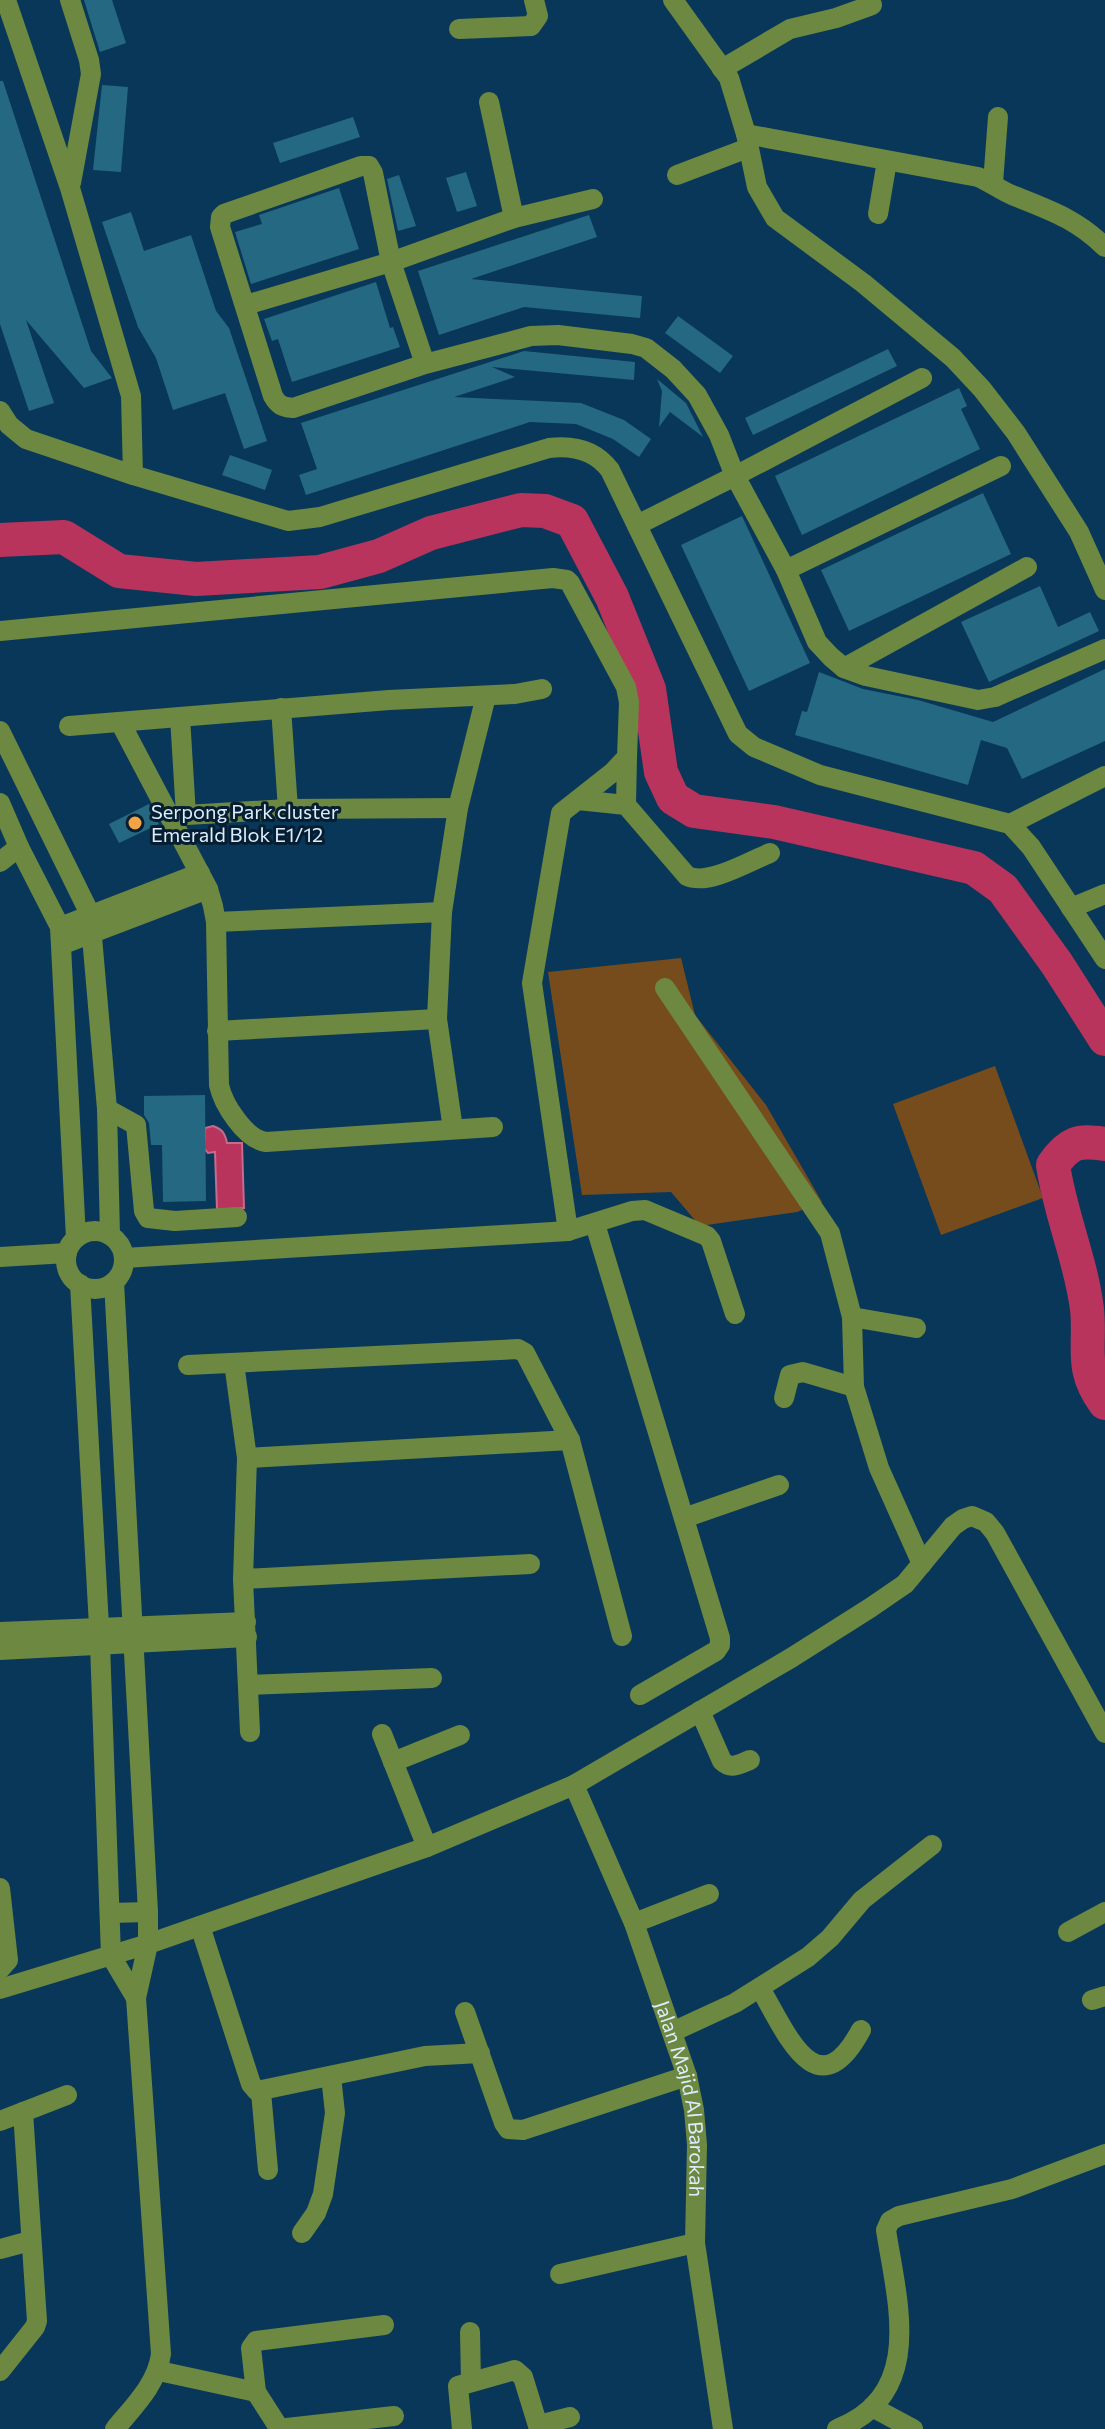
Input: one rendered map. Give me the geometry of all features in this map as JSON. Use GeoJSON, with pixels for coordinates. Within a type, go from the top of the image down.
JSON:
{"type":"FeatureCollection","features":[{"type":"Feature","properties":{"kind":"street"},"geometry":{"type":"LineString","coordinates":[[6,0],[70,188],[131,396],[133,475]]}},
{"type":"Feature","properties":{"kind":"street"},"geometry":{"type":"LineString","coordinates":[[70,0],[91,74],[70,188]]}},
{"type":"Feature","properties":{"kind":"street"},"geometry":{"type":"LineString","coordinates":[[459,29],[531,26],[538,16],[534,0]]}},
{"type":"Feature","properties":{"kind":"street"},"geometry":{"type":"LineString","coordinates":[[673,0],[735,91],[757,187],[775,218],[863,283],[953,358],[982,389],[1016,433],[1079,532],[1105,590]]}},
{"type":"Feature","properties":{"kind":"street"},"geometry":{"type":"LineString","coordinates":[[722,69],[790,29],[872,5]]}},
{"type":"Feature","properties":{"kind":"street"},"geometry":{"type":"LineString","coordinates":[[489,102],[514,218]]}},
{"type":"Feature","properties":{"kind":"street"},"geometry":{"type":"LineString","coordinates":[[993,183],[998,117]]}},
{"type":"Feature","properties":{"kind":"street"},"geometry":{"type":"LineString","coordinates":[[677,175],[747,141],[887,161],[978,177],[1008,194],[1059,212],[1105,247]]}},
{"type":"Feature","properties":{"kind":"street"},"geometry":{"type":"LineString","coordinates":[[878,214],[887,161]]}},
{"type":"Feature","properties":{"kind":"street"},"geometry":{"type":"LineString","coordinates":[[425,364],[391,262],[369,166],[272,195],[221,217],[220,227],[277,404],[293,408],[425,364],[545,334],[646,348],[673,369],[697,395],[719,435],[735,476],[786,570],[817,642],[844,668],[866,676],[987,700],[1105,649]]}},
{"type":"Feature","properties":{"kind":"street"},"geometry":{"type":"LineString","coordinates":[[246,305],[391,262],[514,218],[593,199]]}},
{"type":"Feature","properties":{"kind":"street"},"geometry":{"type":"LineString","coordinates":[[637,525],[922,378]]}},
{"type":"Feature","properties":{"kind":"street"},"geometry":{"type":"LineString","coordinates":[[0,411],[9,425],[26,439],[288,521],[303,521],[549,448],[577,448],[603,461],[610,470],[738,734],[754,747],[841,782],[1010,824],[1031,847],[1105,959]]}},
{"type":"Feature","properties":{"kind":"street"},"geometry":{"type":"LineString","coordinates":[[786,570],[1001,466]]}},
{"type":"Feature","properties":{"kind":"street"},"geometry":{"type":"LineString","coordinates":[[844,668],[1027,567]]}},
{"type":"Feature","properties":{"kind":"street"},"geometry":{"type":"LineString","coordinates":[[0,631],[561,578],[570,583],[629,694],[626,805],[687,876],[695,880],[707,880],[770,853]]}},
{"type":"Feature","properties":{"kind":"street"},"geometry":{"type":"LineString","coordinates":[[69,726],[281,708],[486,696],[542,689]]}},
{"type":"Feature","properties":{"kind":"street"},"geometry":{"type":"LineString","coordinates":[[453,1129],[437,1019],[442,912],[458,808],[486,696]]}},
{"type":"Feature","properties":{"kind":"street"},"geometry":{"type":"LineString","coordinates":[[281,708],[288,809]]}},
{"type":"Feature","properties":{"kind":"street"},"geometry":{"type":"LineString","coordinates":[[178,815],[180,717]]}},
{"type":"Feature","properties":{"kind":"street"},"geometry":{"type":"LineString","coordinates":[[120,722],[178,815],[204,881],[216,922],[220,1093],[257,1141],[493,1127]]}},
{"type":"Feature","properties":{"kind":"street"},"geometry":{"type":"LineString","coordinates":[[0,731],[91,924],[107,1109],[110,1235]]}},
{"type":"Feature","properties":{"kind":"street"},"geometry":{"type":"LineString","coordinates":[[568,1231],[532,983],[561,813],[627,757]]}},
{"type":"Feature","properties":{"kind":"street"},"geometry":{"type":"LineString","coordinates":[[1010,824],[1105,776]]}},
{"type":"Feature","properties":{"kind":"street"},"geometry":{"type":"LineString","coordinates":[[578,800],[626,805]]}},
{"type":"Feature","properties":{"kind":"street"},"geometry":{"type":"LineString","coordinates":[[0,803],[61,936],[72,1245],[68,1271],[80,1284],[97,1289],[114,1282]]}},
{"type":"Feature","properties":{"kind":"street"},"geometry":{"type":"LineString","coordinates":[[178,815],[288,809],[458,808]]}},
{"type":"Feature","properties":{"kind":"street"},"geometry":{"type":"LineString","coordinates":[[0,862],[19,847]]}},
{"type":"Feature","properties":{"kind":"street"},"geometry":{"type":"LineString","coordinates":[[61,936],[204,881]]}},
{"type":"Feature","properties":{"kind":"street"},"geometry":{"type":"LineString","coordinates":[[1071,908],[1105,894]]}},
{"type":"Feature","properties":{"kind":"street"},"geometry":{"type":"LineString","coordinates":[[216,922],[442,912]]}},
{"type":"Feature","properties":{"kind":"street"},"geometry":{"type":"LineString","coordinates":[[665,988],[830,1233],[852,1317],[854,1387],[879,1468],[922,1564]]}},
{"type":"Feature","properties":{"kind":"street"},"geometry":{"type":"LineString","coordinates":[[217,1031],[437,1019]]}},
{"type":"Feature","properties":{"kind":"street"},"geometry":{"type":"LineString","coordinates":[[107,1109],[136,1125],[144,1211],[148,1218],[175,1221],[237,1217]]}},
{"type":"Feature","properties":{"kind":"street"},"geometry":{"type":"LineString","coordinates":[[124,1258],[568,1231],[632,1211],[645,1210],[707,1236],[713,1245],[735,1314]]}},
{"type":"Feature","properties":{"kind":"street"},"geometry":{"type":"LineString","coordinates":[[595,1224],[720,1645],[716,1651],[640,1695]]}},
{"type":"Feature","properties":{"kind":"street"},"geometry":{"type":"LineString","coordinates":[[0,1257],[72,1245],[93,1231],[110,1235],[122,1249],[124,1258],[114,1282],[148,1912],[148,1944],[136,1998],[161,2336],[159,2371],[115,2429]]}},
{"type":"Feature","properties":{"kind":"street"},"geometry":{"type":"LineString","coordinates":[[80,1284],[100,1636],[111,1956],[136,1998]]}},
{"type":"Feature","properties":{"kind":"street"},"geometry":{"type":"LineString","coordinates":[[852,1317],[916,1328]]}},
{"type":"Feature","properties":{"kind":"street"},"geometry":{"type":"LineString","coordinates":[[188,1365],[518,1349],[530,1360],[570,1440],[622,1636]]}},
{"type":"Feature","properties":{"kind":"street"},"geometry":{"type":"LineString","coordinates":[[234,1363],[247,1458],[243,1579],[250,1732]]}},
{"type":"Feature","properties":{"kind":"street"},"geometry":{"type":"LineString","coordinates":[[784,1398],[790,1375],[795,1372],[854,1387]]}},
{"type":"Feature","properties":{"kind":"street"},"geometry":{"type":"LineString","coordinates":[[247,1458],[570,1440]]}},
{"type":"Feature","properties":{"kind":"street"},"geometry":{"type":"LineString","coordinates":[[684,1518],[779,1485]]}},
{"type":"Feature","properties":{"kind":"street"},"geometry":{"type":"LineString","coordinates":[[0,1989],[148,1944],[427,1847],[574,1785],[870,1608],[905,1584],[953,1526],[972,1516],[986,1522],[995,1533],[1105,1733]]}},
{"type":"Feature","properties":{"kind":"street"},"geometry":{"type":"LineString","coordinates":[[243,1579],[530,1564]]}},
{"type":"Feature","properties":{"kind":"street"},"geometry":{"type":"LineString","coordinates":[[0,1650],[100,1636],[246,1630]]}},
{"type":"Feature","properties":{"kind":"street"},"geometry":{"type":"LineString","coordinates":[[0,1632],[100,1636]]}},
{"type":"Feature","properties":{"kind":"street"},"geometry":{"type":"LineString","coordinates":[[248,1685],[432,1678]]}},
{"type":"Feature","properties":{"kind":"street"},"geometry":{"type":"LineString","coordinates":[[700,1711],[727,1766],[750,1760]]}},
{"type":"Feature","properties":{"kind":"street"},"geometry":{"type":"LineString","coordinates":[[382,1734],[427,1847]]}},
{"type":"Feature","properties":{"kind":"street"},"geometry":{"type":"LineString","coordinates":[[393,1762],[460,1735]]}},
{"type":"Feature","properties":{"kind":"street","name":"Jalan Majid Al Barokah"},"geometry":{"type":"LineString","coordinates":[[574,1785],[634,1923],[687,2076],[697,2145],[695,2243],[723,2429]]}},
{"type":"Feature","properties":{"kind":"street"},"geometry":{"type":"LineString","coordinates":[[672,2032],[760,1988],[808,1957],[830,1938],[862,1900],[932,1845]]}},
{"type":"Feature","properties":{"kind":"street"},"geometry":{"type":"LineString","coordinates":[[0,1888],[8,1960],[0,1969]]}},
{"type":"Feature","properties":{"kind":"street"},"geometry":{"type":"LineString","coordinates":[[634,1923],[709,1894]]}},
{"type":"Feature","properties":{"kind":"street"},"geometry":{"type":"LineString","coordinates":[[110,1913],[148,1912]]}},
{"type":"Feature","properties":{"kind":"street"},"geometry":{"type":"LineString","coordinates":[[1068,1932],[1105,1912]]}},
{"type":"Feature","properties":{"kind":"street"},"geometry":{"type":"LineString","coordinates":[[200,1926],[251,2084],[257,2091],[425,2056],[480,2053]]}},
{"type":"Feature","properties":{"kind":"street"},"geometry":{"type":"LineString","coordinates":[[760,1988],[791,2041],[808,2061],[821,2067],[833,2065],[843,2058],[861,2030]]}},
{"type":"Feature","properties":{"kind":"street"},"geometry":{"type":"LineString","coordinates":[[465,2012],[504,2123],[512,2130],[523,2130],[687,2076]]}},
{"type":"Feature","properties":{"kind":"street"},"geometry":{"type":"LineString","coordinates":[[302,2233],[316,2213],[323,2194],[335,2113],[331,2076]]}},
{"type":"Feature","properties":{"kind":"street"},"geometry":{"type":"LineString","coordinates":[[261,2092],[268,2170]]}},
{"type":"Feature","properties":{"kind":"street"},"geometry":{"type":"LineString","coordinates":[[0,2121],[67,2095]]}},
{"type":"Feature","properties":{"kind":"street"},"geometry":{"type":"LineString","coordinates":[[0,2371],[9,2351],[37,2321],[23,2112]]}},
{"type":"Feature","properties":{"kind":"street"},"geometry":{"type":"LineString","coordinates":[[837,2429],[865,2415],[893,2380],[901,2334],[886,2230],[890,2221],[899,2216],[1012,2189],[1105,2154]]}},
{"type":"Feature","properties":{"kind":"street"},"geometry":{"type":"LineString","coordinates":[[0,2249],[30,2241]]}},
{"type":"Feature","properties":{"kind":"street"},"geometry":{"type":"LineString","coordinates":[[560,2274],[695,2243]]}},
{"type":"Feature","properties":{"kind":"street"},"geometry":{"type":"LineString","coordinates":[[384,2325],[256,2341],[251,2348],[256,2392],[278,2428],[394,2416]]}},
{"type":"Feature","properties":{"kind":"street"},"geometry":{"type":"LineString","coordinates":[[470,2332],[471,2382]]}},
{"type":"Feature","properties":{"kind":"street"},"geometry":{"type":"LineString","coordinates":[[462,2429],[457,2390],[462,2384],[515,2370],[520,2372],[539,2427],[570,2417]]}},
{"type":"Feature","properties":{"kind":"street"},"geometry":{"type":"LineString","coordinates":[[159,2371],[256,2392]]}},
{"type":"Feature","properties":{"kind":"street"},"geometry":{"type":"LineString","coordinates":[[872,2407],[913,2429]]}},
{"type":"Feature","properties":{"kind":"shaded area"},"geometry":{"type":"Polygon","coordinates":[[[681,958],[695,1015],[766,1105],[822,1202],[797,1212],[700,1226],[671,1192],[582,1195],[548,972],[681,958]]]}},
{"type":"Feature","properties":{"kind":"shaded area"},"geometry":{"type":"Polygon","coordinates":[[[995,1066],[1043,1198],[941,1235],[893,1104],[995,1066]]]}},
{"type":"Feature","properties":{"kind":"shaded area"},"geometry":{"type":"Polygon","coordinates":[[[213,1126],[223,1132],[227,1143],[242,1143],[244,1208],[217,1210],[215,1152],[208,1153],[204,1148],[205,1128],[213,1126]]]}},
{"type":"Feature","properties":{"kind":"building"},"geometry":{"type":"Polygon","coordinates":[[[84,0],[112,0],[126,43],[100,52],[84,0]]]}},
{"type":"Feature","properties":{"kind":"building"},"geometry":{"type":"Polygon","coordinates":[[[0,81],[3,81],[91,351],[112,378],[84,388],[26,320],[54,403],[29,411],[0,324],[0,81]]]}},
{"type":"Feature","properties":{"kind":"building"},"geometry":{"type":"Polygon","coordinates":[[[102,85],[128,87],[121,172],[93,170],[102,85]]]}},
{"type":"Feature","properties":{"kind":"building"},"geometry":{"type":"Polygon","coordinates":[[[353,117],[360,137],[280,163],[273,143],[353,117]]]}},
{"type":"Feature","properties":{"kind":"building"},"geometry":{"type":"Polygon","coordinates":[[[466,172],[477,206],[457,212],[446,178],[466,172]]]}},
{"type":"Feature","properties":{"kind":"building"},"geometry":{"type":"Polygon","coordinates":[[[399,175],[416,226],[398,231],[387,179],[399,175]]]}},
{"type":"Feature","properties":{"kind":"building"},"geometry":{"type":"Polygon","coordinates":[[[339,188],[359,249],[251,284],[235,232],[262,224],[259,215],[339,188]]]}},
{"type":"Feature","properties":{"kind":"building"},"geometry":{"type":"Polygon","coordinates":[[[131,212],[144,251],[191,235],[216,311],[229,328],[267,441],[244,449],[225,393],[173,410],[156,358],[138,327],[102,222],[131,212]]]}},
{"type":"Feature","properties":{"kind":"building"},"geometry":{"type":"Polygon","coordinates":[[[589,215],[597,237],[471,279],[642,296],[640,318],[524,307],[439,335],[418,271],[589,215]]]}},
{"type":"Feature","properties":{"kind":"building"},"geometry":{"type":"Polygon","coordinates":[[[376,282],[390,328],[393,327],[400,347],[292,382],[278,339],[272,341],[264,319],[376,282]]]}},
{"type":"Feature","properties":{"kind":"building"},"geometry":{"type":"Polygon","coordinates":[[[678,316],[733,356],[720,373],[665,333],[678,316]]]}},
{"type":"Feature","properties":{"kind":"building"},"geometry":{"type":"Polygon","coordinates":[[[888,349],[897,366],[753,435],[745,418],[888,349]]]}},
{"type":"Feature","properties":{"kind":"building"},"geometry":{"type":"Polygon","coordinates":[[[524,351],[635,362],[634,380],[492,367],[515,377],[454,397],[581,403],[624,420],[651,439],[639,457],[613,439],[576,424],[530,422],[306,495],[299,475],[317,469],[301,423],[524,351]]]}},
{"type":"Feature","properties":{"kind":"building"},"geometry":{"type":"Polygon","coordinates":[[[657,379],[686,403],[703,437],[670,412],[659,427],[662,391],[657,379]]]}},
{"type":"Feature","properties":{"kind":"building"},"geometry":{"type":"Polygon","coordinates":[[[959,388],[967,406],[961,409],[980,449],[802,535],[775,476],[959,388]]]}},
{"type":"Feature","properties":{"kind":"building"},"geometry":{"type":"Polygon","coordinates":[[[230,455],[272,470],[265,490],[222,475],[230,455]]]}},
{"type":"Feature","properties":{"kind":"building"},"geometry":{"type":"Polygon","coordinates":[[[983,493],[1011,554],[849,631],[821,570],[983,493]]]}},
{"type":"Feature","properties":{"kind":"building"},"geometry":{"type":"Polygon","coordinates":[[[742,516],[810,663],[749,691],[681,545],[742,516]]]}},
{"type":"Feature","properties":{"kind":"building"},"geometry":{"type":"Polygon","coordinates":[[[1040,586],[1058,627],[1090,612],[1099,631],[989,682],[961,622],[1040,586]]]}},
{"type":"Feature","properties":{"kind":"building"},"geometry":{"type":"Polygon","coordinates":[[[1105,669],[1105,741],[1022,779],[1007,748],[981,740],[968,785],[795,735],[802,711],[807,712],[819,672],[863,689],[918,700],[993,722],[1105,669]]]}},
{"type":"Feature","properties":{"kind":"building","name":"Serpong Park cluster Emerald Blok E1/12"},"geometry":{"type":"Polygon","coordinates":[[[149,804],[159,824],[119,843],[109,824],[149,804]]]}},
{"type":"Feature","properties":{"kind":"building"},"geometry":{"type":"Polygon","coordinates":[[[205,1095],[206,1201],[163,1202],[162,1145],[151,1145],[149,1123],[144,1115],[144,1096],[205,1095]]]}},
{"type":"Feature","properties":{"kind":"waterway"},"geometry":{"type":"LineString","coordinates":[[0,540],[64,537],[119,571],[196,579],[320,572],[379,556],[431,533],[521,510],[545,511],[572,521],[612,597],[649,689],[661,772],[673,798],[694,811],[774,822],[974,868],[1003,889],[1057,964],[1105,1039]]}},
{"type":"Feature","properties":{"kind":"waterway"},"geometry":{"type":"LineString","coordinates":[[1105,1144],[1075,1144],[1064,1151],[1053,1165],[1084,1291],[1089,1368],[1105,1403]]}},
{"type":"Feature","properties":{"kind":"place","name":"Serpong Park cluster Emerald Blok E1/12"},"geometry":{"type":"Point","coordinates":[135,823]}}]}
